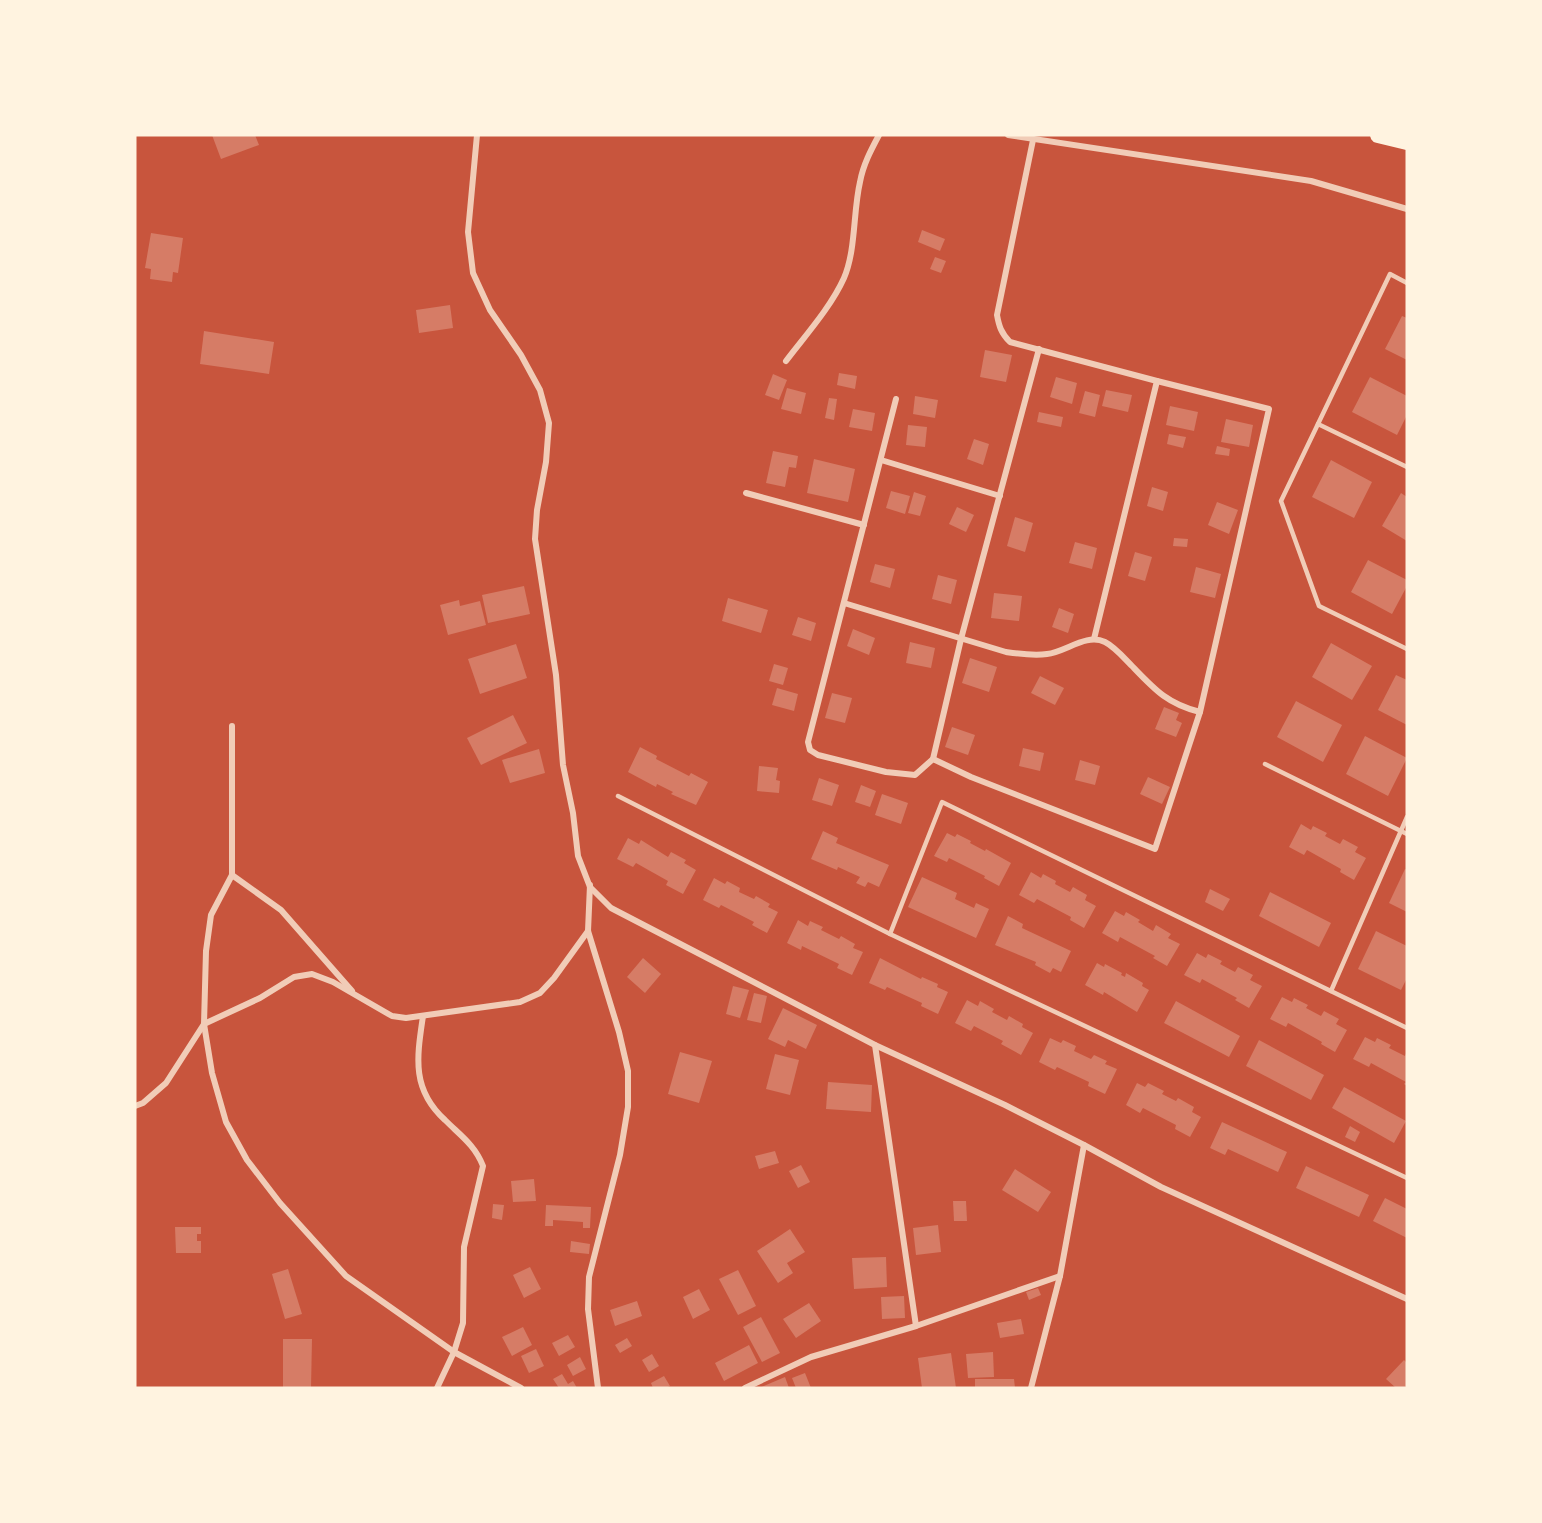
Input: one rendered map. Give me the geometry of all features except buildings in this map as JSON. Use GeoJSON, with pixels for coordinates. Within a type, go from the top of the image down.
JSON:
{"type":"FeatureCollection","features":[{"type":"Feature","properties":{"kind":"highway"},"geometry":{"type":"LineString","coordinates":[[1378,135],[1407,142]]}},
{"type":"Feature","properties":{"kind":"street"},"geometry":{"type":"LineString","coordinates":[[477,135],[468,232],[473,273],[490,310],[521,355],[540,390],[549,423],[535,539],[556,675],[563,765],[573,813],[578,856],[590,885],[611,908],[875,1045],[1005,1105],[1161,1187],[1407,1299]]}},
{"type":"Feature","properties":{"kind":"street"},"geometry":{"type":"LineString","coordinates":[[786,362],[834,296],[844,278],[849,262],[859,183],[864,166],[879,135]]}},
{"type":"Feature","properties":{"kind":"street"},"geometry":{"type":"LineString","coordinates":[[1008,135],[1311,181],[1407,209]]}},
{"type":"Feature","properties":{"kind":"street"},"geometry":{"type":"LineString","coordinates":[[933,759],[971,777],[1155,849],[1200,712],[1269,409],[1010,342],[1003,335],[997,315],[1033,140]]}},
{"type":"Feature","properties":{"kind":"street"},"geometry":{"type":"LineString","coordinates":[[896,399],[808,742],[810,750],[818,755],[886,772],[915,775],[933,759],[961,639],[1039,349]]}},
{"type":"Feature","properties":{"kind":"street"},"geometry":{"type":"LineString","coordinates":[[1094,639],[1156,381]]}},
{"type":"Feature","properties":{"kind":"street"},"geometry":{"type":"LineString","coordinates":[[881,460],[1000,496]]}},
{"type":"Feature","properties":{"kind":"street"},"geometry":{"type":"LineString","coordinates":[[746,493],[864,525]]}},
{"type":"Feature","properties":{"kind":"street"},"geometry":{"type":"LineString","coordinates":[[844,603],[1006,652],[1050,654],[1094,639],[1106,643],[1121,654],[1155,690],[1179,707],[1200,712]]}},
{"type":"Feature","properties":{"kind":"street"},"geometry":{"type":"LineString","coordinates":[[232,726],[232,875],[211,915],[206,951],[204,1024],[212,1073],[226,1122],[248,1160],[280,1203],[345,1276],[454,1352],[521,1388]]}},
{"type":"Feature","properties":{"kind":"street"},"geometry":{"type":"LineString","coordinates":[[232,875],[281,910],[356,996]]}},
{"type":"Feature","properties":{"kind":"street"},"geometry":{"type":"LineString","coordinates":[[590,885],[588,931],[619,1032],[628,1071],[628,1107],[620,1155],[588,1286],[588,1309],[598,1388]]}},
{"type":"Feature","properties":{"kind":"street"},"geometry":{"type":"LineString","coordinates":[[135,1106],[143,1103],[166,1083],[204,1024],[260,998],[294,977],[312,974],[333,982],[392,1016],[406,1018],[520,1002],[540,993],[554,978],[588,931]]}},
{"type":"Feature","properties":{"kind":"street"},"geometry":{"type":"LineString","coordinates":[[423,1016],[417,1059],[419,1077],[428,1100],[443,1119],[473,1147],[483,1166],[464,1247],[463,1323],[454,1352],[437,1388]]}},
{"type":"Feature","properties":{"kind":"street"},"geometry":{"type":"LineString","coordinates":[[875,1045],[916,1326]]}},
{"type":"Feature","properties":{"kind":"street"},"geometry":{"type":"LineString","coordinates":[[1031,1388],[1060,1276],[1084,1145]]}},
{"type":"Feature","properties":{"kind":"street"},"geometry":{"type":"LineString","coordinates":[[745,1388],[811,1357],[916,1326],[1060,1276]]}},
{"type":"Feature","properties":{"kind":"lane"},"geometry":{"type":"LineString","coordinates":[[1407,283],[1390,274],[1281,501],[1319,606],[1407,649]]}},
{"type":"Feature","properties":{"kind":"lane"},"geometry":{"type":"LineString","coordinates":[[1318,424],[1407,467]]}},
{"type":"Feature","properties":{"kind":"lane"},"geometry":{"type":"LineString","coordinates":[[1266,764],[1407,834]]}},
{"type":"Feature","properties":{"kind":"lane"},"geometry":{"type":"LineString","coordinates":[[618,796],[890,934],[1407,1178]]}},
{"type":"Feature","properties":{"kind":"lane"},"geometry":{"type":"LineString","coordinates":[[890,934],[942,802],[1407,1028]]}},
{"type":"Feature","properties":{"kind":"lane"},"geometry":{"type":"LineString","coordinates":[[1331,991],[1407,817]]}}]}
